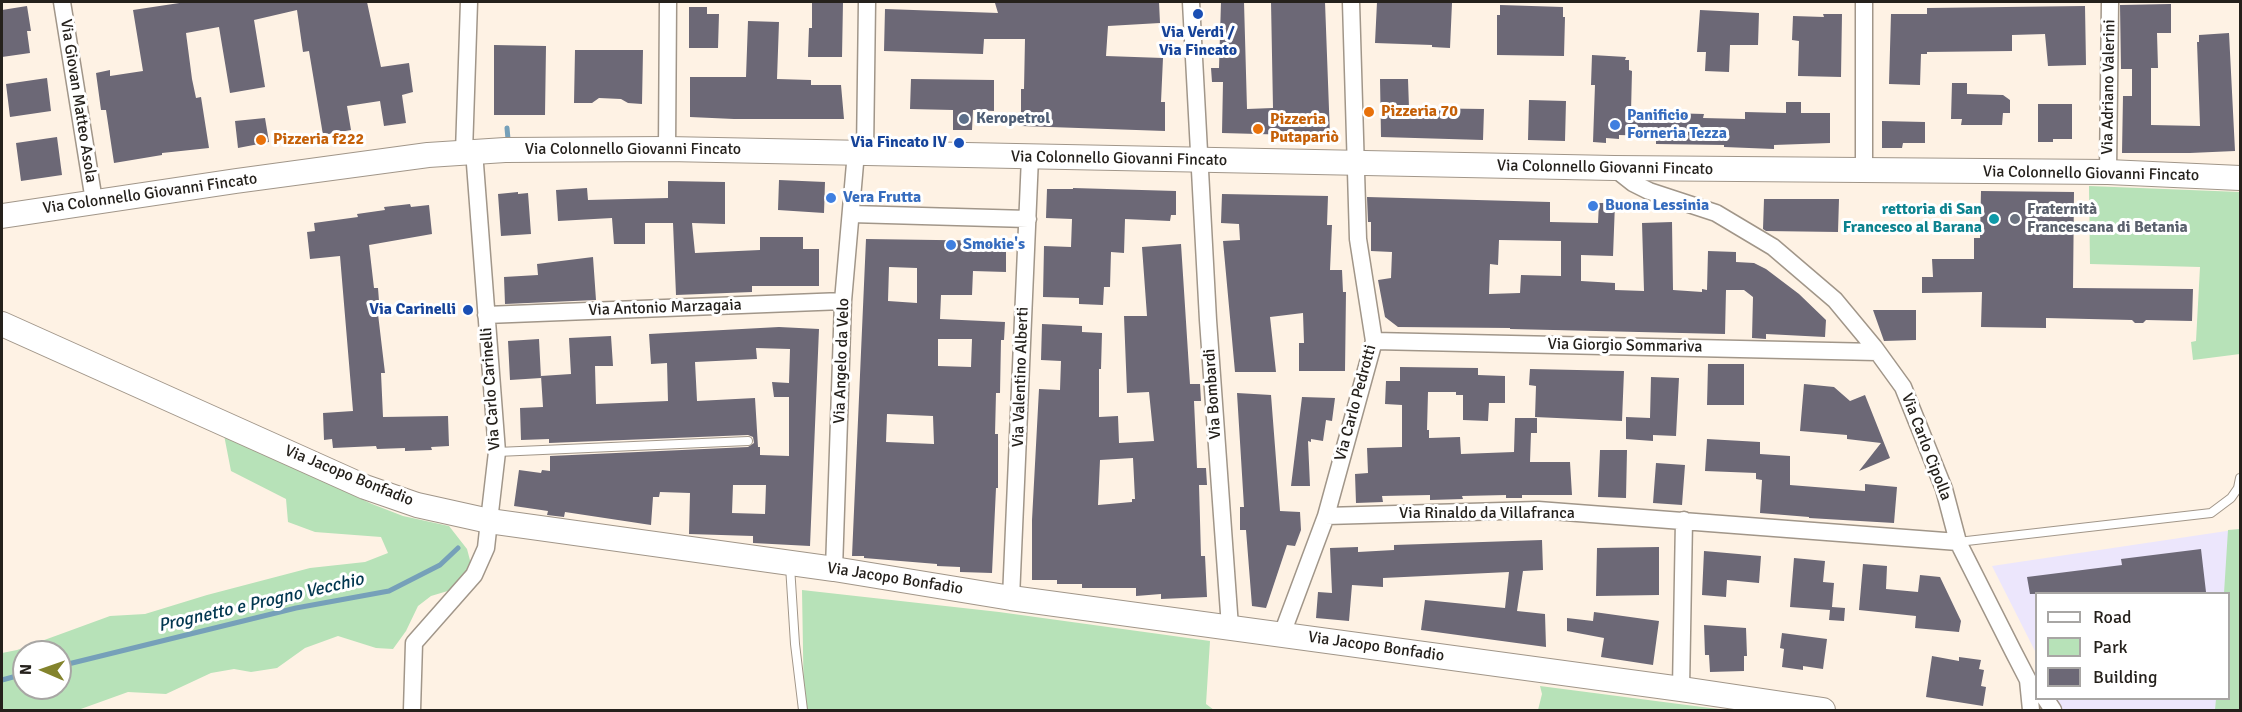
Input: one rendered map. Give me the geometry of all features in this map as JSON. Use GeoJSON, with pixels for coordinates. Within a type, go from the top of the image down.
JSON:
{"type":"FeatureCollection","features":[{"type":"Feature","properties":{"kind":"main road","name":"Via Colonnello Giovanni Fincato"},"geometry":{"type":"LineString","coordinates":[[2,216],[236,181],[469,151],[667,149],[1356,165],[2108,172],[2241,178]]}},
{"type":"Feature","properties":{"kind":"main road","name":"Via Jacopo Bonfadio"},"geometry":{"type":"LineString","coordinates":[[2,324],[365,487],[417,505],[489,522],[834,569],[1011,598],[1681,689],[1823,711]]}},
{"type":"Feature","properties":{"kind":"street","name":"Via Giovan Matteo Asola"},"geometry":{"type":"LineString","coordinates":[[62,2],[94,201]]}},
{"type":"Feature","properties":{"kind":"street","name":"Via Carlo Carinelli"},"geometry":{"type":"LineString","coordinates":[[412,711],[414,643],[474,575],[486,548],[497,452],[469,151],[469,2]]}},
{"type":"Feature","properties":{"kind":"street"},"geometry":{"type":"LineString","coordinates":[[667,149],[668,2]]}},
{"type":"Feature","properties":{"kind":"street","name":"Via Angelo da Velo"},"geometry":{"type":"LineString","coordinates":[[834,569],[843,301],[851,214],[860,153],[867,2]]}},
{"type":"Feature","properties":{"kind":"street","name":"Via Bombardi"},"geometry":{"type":"LineString","coordinates":[[1191,2],[1199,160],[1230,627]]}},
{"type":"Feature","properties":{"kind":"street","name":"Via Carlo Pedrotti"},"geometry":{"type":"LineString","coordinates":[[1282,634],[1326,516],[1374,340],[1358,239],[1351,2]]}},
{"type":"Feature","properties":{"kind":"street"},"geometry":{"type":"LineString","coordinates":[[1864,2],[1864,171]]}},
{"type":"Feature","properties":{"kind":"street","name":"Via Adriano Valerini"},"geometry":{"type":"LineString","coordinates":[[2108,172],[2110,2]]}},
{"type":"Feature","properties":{"kind":"street","name":"Via Valentino Alberti"},"geometry":{"type":"LineString","coordinates":[[1011,598],[1030,157]]}},
{"type":"Feature","properties":{"kind":"street","name":"Via Carlo Cipolla"},"geometry":{"type":"LineString","coordinates":[[1614,168],[1633,183],[1649,191],[1716,213],[1773,248],[1835,300],[1877,352],[1903,387],[1944,489],[1958,542],[2032,685],[2031,711]]}},
{"type":"Feature","properties":{"kind":"street"},"geometry":{"type":"LineString","coordinates":[[851,214],[1028,219]]}},
{"type":"Feature","properties":{"kind":"street","name":"Via Antonio Marzagaia"},"geometry":{"type":"LineString","coordinates":[[486,315],[843,301]]}},
{"type":"Feature","properties":{"kind":"street","name":"Via Giorgio Sommariva"},"geometry":{"type":"LineString","coordinates":[[1374,340],[1877,352]]}},
{"type":"Feature","properties":{"kind":"street","name":"Via Rinaldo da Villafranca"},"geometry":{"type":"LineString","coordinates":[[1326,516],[1538,510],[1958,542]]}},
{"type":"Feature","properties":{"kind":"street"},"geometry":{"type":"LineString","coordinates":[[1681,689],[1684,520]]}},
{"type":"Feature","properties":{"kind":"lane"},"geometry":{"type":"LineString","coordinates":[[497,452],[748,441]]}},
{"type":"Feature","properties":{"kind":"lane"},"geometry":{"type":"LineString","coordinates":[[1958,542],[2211,513],[2231,498],[2241,478]]}},
{"type":"Feature","properties":{"kind":"lane"},"geometry":{"type":"LineString","coordinates":[[790,563],[795,644],[803,711]]}},
{"type":"Feature","properties":{"kind":"shaded area"},"geometry":{"type":"Polygon","coordinates":[[[2240,529],[2240,710],[2060,710],[2055,700],[2230,700],[2230,592],[2035,592],[2035,651],[1992,566],[2240,529]]]}},
{"type":"Feature","properties":{"kind":"green space"},"geometry":{"type":"Polygon","coordinates":[[[2089,186],[2240,192],[2240,354],[2193,360],[2191,342],[2196,341],[2200,267],[2090,264],[2089,186]]]}},
{"type":"Feature","properties":{"kind":"green space"},"geometry":{"type":"Polygon","coordinates":[[[224,435],[372,504],[403,516],[449,526],[467,549],[471,564],[468,581],[451,590],[431,596],[418,606],[406,631],[393,649],[376,648],[338,636],[305,648],[277,668],[251,672],[234,669],[211,673],[166,694],[128,692],[78,710],[2,710],[2,653],[12,651],[12,700],[72,700],[72,640],[44,640],[110,616],[145,614],[310,568],[365,562],[388,553],[381,537],[315,532],[288,522],[286,499],[231,471],[224,435]]]}},
{"type":"Feature","properties":{"kind":"green space"},"geometry":{"type":"Polygon","coordinates":[[[2240,529],[2240,710],[2215,710],[2216,700],[2230,700],[2230,592],[2224,592],[2228,530],[2240,529]]]}},
{"type":"Feature","properties":{"kind":"green space"},"geometry":{"type":"Polygon","coordinates":[[[802,590],[999,612],[1210,641],[1206,704],[1214,710],[804,710],[802,590]]]}},
{"type":"Feature","properties":{"kind":"green space"},"geometry":{"type":"Polygon","coordinates":[[[1540,686],[1726,710],[1538,710],[1542,694],[1540,686]]]}},
{"type":"Feature","properties":{"kind":"building"},"geometry":{"type":"Polygon","coordinates":[[[186,2],[367,2],[381,67],[409,63],[413,92],[402,95],[406,123],[384,126],[380,101],[347,106],[351,130],[323,135],[309,51],[303,52],[297,10],[254,20],[265,87],[230,93],[219,27],[186,33],[192,79],[196,98],[201,97],[209,148],[162,153],[162,155],[114,163],[106,110],[101,110],[96,73],[110,70],[110,76],[143,71],[133,10],[186,2]]]}},
{"type":"Feature","properties":{"kind":"building"},"geometry":{"type":"Polygon","coordinates":[[[812,2],[843,2],[842,57],[808,57],[809,28],[812,28],[812,2]]]}},
{"type":"Feature","properties":{"kind":"building"},"geometry":{"type":"Polygon","coordinates":[[[1159,2],[1160,23],[1108,26],[1106,56],[1163,58],[1161,102],[1165,102],[1165,131],[1021,126],[1025,39],[984,39],[983,54],[884,51],[885,9],[998,13],[995,3],[1159,2]]]}},
{"type":"Feature","properties":{"kind":"building"},"geometry":{"type":"Polygon","coordinates":[[[1221,2],[1244,2],[1247,109],[1273,108],[1271,2],[1325,2],[1330,136],[1222,133],[1223,82],[1212,82],[1211,68],[1219,68],[1221,2]]]}},
{"type":"Feature","properties":{"kind":"building"},"geometry":{"type":"Polygon","coordinates":[[[1377,2],[1452,3],[1450,48],[1375,43],[1377,2]]]}},
{"type":"Feature","properties":{"kind":"building"},"geometry":{"type":"Polygon","coordinates":[[[2171,4],[2171,33],[2157,33],[2158,68],[2151,68],[2151,125],[2200,126],[2197,42],[2199,42],[2199,35],[2229,33],[2235,151],[2122,153],[2123,96],[2132,96],[2132,69],[2121,69],[2120,5],[2171,4]]]}},
{"type":"Feature","properties":{"kind":"building"},"geometry":{"type":"Polygon","coordinates":[[[1500,5],[1563,7],[1564,56],[1497,55],[1497,15],[1500,15],[1500,5]]]}},
{"type":"Feature","properties":{"kind":"building"},"geometry":{"type":"Polygon","coordinates":[[[27,6],[31,31],[27,31],[30,53],[2,57],[2,10],[27,6]]]}},
{"type":"Feature","properties":{"kind":"building"},"geometry":{"type":"Polygon","coordinates":[[[2085,6],[2086,65],[2048,66],[2045,34],[2012,35],[2012,51],[1927,52],[1927,54],[1921,54],[1920,85],[1889,84],[1891,14],[1927,14],[1927,8],[2085,6]]]}},
{"type":"Feature","properties":{"kind":"building"},"geometry":{"type":"Polygon","coordinates":[[[689,7],[707,7],[707,14],[719,14],[718,48],[689,48],[689,7]]]}},
{"type":"Feature","properties":{"kind":"building"},"geometry":{"type":"Polygon","coordinates":[[[1700,10],[1759,13],[1758,45],[1730,45],[1729,72],[1705,71],[1706,52],[1697,52],[1700,10]]]}},
{"type":"Feature","properties":{"kind":"building"},"geometry":{"type":"Polygon","coordinates":[[[1823,14],[1842,14],[1841,77],[1798,76],[1799,41],[1792,40],[1793,16],[1824,17],[1823,14]]]}},
{"type":"Feature","properties":{"kind":"building"},"geometry":{"type":"Polygon","coordinates":[[[748,21],[779,22],[777,79],[811,80],[811,85],[841,85],[844,119],[690,117],[690,77],[746,77],[748,21]]]}},
{"type":"Feature","properties":{"kind":"building"},"geometry":{"type":"Polygon","coordinates":[[[494,45],[546,46],[545,115],[494,115],[494,45]]]}},
{"type":"Feature","properties":{"kind":"building"},"geometry":{"type":"Polygon","coordinates":[[[575,50],[643,50],[642,104],[628,103],[621,99],[599,98],[592,103],[574,103],[575,50]]]}},
{"type":"Feature","properties":{"kind":"building"},"geometry":{"type":"Polygon","coordinates":[[[1592,55],[1626,57],[1625,60],[1629,60],[1629,70],[1632,71],[1631,112],[1704,114],[1703,118],[1745,119],[1745,112],[1786,113],[1786,102],[1801,102],[1801,113],[1830,113],[1830,143],[1774,145],[1774,149],[1724,147],[1724,145],[1656,144],[1656,136],[1619,135],[1619,139],[1606,138],[1606,143],[1593,142],[1595,85],[1591,85],[1592,55]]]}},
{"type":"Feature","properties":{"kind":"building"},"geometry":{"type":"Polygon","coordinates":[[[47,78],[51,111],[10,117],[6,84],[47,78]]]}},
{"type":"Feature","properties":{"kind":"building"},"geometry":{"type":"Polygon","coordinates":[[[911,79],[994,80],[994,111],[973,110],[972,130],[953,130],[953,110],[910,109],[911,79]]]}},
{"type":"Feature","properties":{"kind":"building"},"geometry":{"type":"Polygon","coordinates":[[[1380,79],[1408,79],[1409,108],[1484,109],[1483,140],[1381,137],[1380,79]]]}},
{"type":"Feature","properties":{"kind":"building"},"geometry":{"type":"Polygon","coordinates":[[[1952,83],[1967,83],[1967,94],[2003,95],[2010,100],[2010,113],[2003,113],[2002,125],[1961,125],[1962,119],[1951,119],[1952,83]]]}},
{"type":"Feature","properties":{"kind":"building"},"geometry":{"type":"Polygon","coordinates":[[[1529,100],[1566,101],[1565,141],[1528,140],[1529,100]]]}},
{"type":"Feature","properties":{"kind":"building"},"geometry":{"type":"Polygon","coordinates":[[[2038,104],[2072,104],[2072,139],[2038,142],[2038,104]]]}},
{"type":"Feature","properties":{"kind":"building"},"geometry":{"type":"Polygon","coordinates":[[[265,118],[269,142],[238,148],[235,121],[265,118]]]}},
{"type":"Feature","properties":{"kind":"building"},"geometry":{"type":"Polygon","coordinates":[[[1882,121],[1925,122],[1925,143],[1903,143],[1902,148],[1882,148],[1882,121]]]}},
{"type":"Feature","properties":{"kind":"building"},"geometry":{"type":"Polygon","coordinates":[[[57,137],[62,175],[21,181],[16,143],[57,137]]]}},
{"type":"Feature","properties":{"kind":"building"},"geometry":{"type":"Polygon","coordinates":[[[779,180],[825,182],[824,213],[778,210],[779,180]]]}},
{"type":"Feature","properties":{"kind":"building"},"geometry":{"type":"Polygon","coordinates":[[[668,181],[725,182],[725,224],[692,223],[695,253],[760,250],[760,237],[803,237],[803,249],[819,249],[819,286],[752,286],[752,292],[676,295],[673,223],[645,223],[645,244],[614,244],[612,218],[558,221],[556,190],[587,188],[588,200],[668,198],[668,181]]]}},
{"type":"Feature","properties":{"kind":"building"},"geometry":{"type":"Polygon","coordinates":[[[1047,189],[1176,191],[1176,215],[1171,215],[1170,221],[1125,219],[1124,253],[1111,252],[1110,287],[1104,287],[1103,305],[1079,304],[1079,298],[1043,297],[1044,246],[1071,247],[1072,219],[1046,218],[1047,189]]]}},
{"type":"Feature","properties":{"kind":"building"},"geometry":{"type":"Polygon","coordinates":[[[1981,191],[2074,192],[2073,288],[2193,289],[2192,321],[2146,320],[2143,323],[2135,323],[2132,320],[2046,318],[2046,328],[1981,327],[1982,292],[1922,293],[1922,277],[1933,277],[1932,259],[1974,259],[1974,238],[1980,238],[1981,191]]]}},
{"type":"Feature","properties":{"kind":"building"},"geometry":{"type":"Polygon","coordinates":[[[518,192],[518,194],[528,193],[531,234],[501,236],[498,194],[518,192]]]}},
{"type":"Feature","properties":{"kind":"building"},"geometry":{"type":"Polygon","coordinates":[[[1222,194],[1328,196],[1327,225],[1332,225],[1330,270],[1342,270],[1343,292],[1346,292],[1345,371],[1299,371],[1299,343],[1304,343],[1303,313],[1270,317],[1276,372],[1235,372],[1223,241],[1240,240],[1239,224],[1221,223],[1222,194]]]}},
{"type":"Feature","properties":{"kind":"building"},"geometry":{"type":"Polygon","coordinates":[[[1367,197],[1550,202],[1550,222],[1598,223],[1599,203],[1615,203],[1613,256],[1581,255],[1581,281],[1615,283],[1615,290],[1644,291],[1642,223],[1672,222],[1673,290],[1702,292],[1702,289],[1707,290],[1708,251],[1736,252],[1736,262],[1754,263],[1766,269],[1799,294],[1826,320],[1825,337],[1766,334],[1766,339],[1752,338],[1753,297],[1744,290],[1726,290],[1725,334],[1398,327],[1385,317],[1378,280],[1391,278],[1392,252],[1371,251],[1371,222],[1368,222],[1367,197]],[[1499,240],[1498,265],[1490,264],[1489,294],[1520,293],[1521,275],[1561,276],[1561,241],[1499,240]]]}},
{"type":"Feature","properties":{"kind":"building"},"geometry":{"type":"Polygon","coordinates":[[[1764,199],[1839,199],[1838,232],[1766,231],[1763,229],[1764,199]]]}},
{"type":"Feature","properties":{"kind":"building"},"geometry":{"type":"Polygon","coordinates":[[[410,204],[411,207],[429,205],[432,234],[369,245],[374,288],[378,288],[380,314],[378,314],[385,373],[381,373],[383,417],[448,416],[449,446],[431,447],[432,450],[405,451],[405,448],[377,449],[376,446],[333,448],[332,439],[324,440],[323,413],[353,411],[340,256],[310,259],[307,232],[315,231],[314,223],[358,217],[357,214],[385,210],[384,207],[410,204]]]}},
{"type":"Feature","properties":{"kind":"building"},"geometry":{"type":"Polygon","coordinates":[[[866,239],[1006,241],[1006,272],[973,271],[972,295],[941,295],[940,319],[1005,322],[1004,340],[1001,340],[1000,393],[996,393],[995,434],[998,434],[998,488],[996,488],[992,573],[960,572],[960,567],[852,556],[866,239]],[[889,267],[888,301],[917,303],[917,268],[889,267]],[[938,339],[938,366],[971,367],[972,339],[938,339]],[[887,414],[886,442],[934,444],[933,416],[887,414]]]}},
{"type":"Feature","properties":{"kind":"building"},"geometry":{"type":"Polygon","coordinates":[[[1181,244],[1190,384],[1200,384],[1201,401],[1194,401],[1197,468],[1206,468],[1207,485],[1199,485],[1201,556],[1205,556],[1207,597],[1161,599],[1161,594],[1136,596],[1136,588],[1082,588],[1082,584],[1057,584],[1057,580],[1032,580],[1032,520],[1039,389],[1060,390],[1061,361],[1041,360],[1042,324],[1082,326],[1082,332],[1102,333],[1099,417],[1118,416],[1119,443],[1154,441],[1149,392],[1127,393],[1124,316],[1147,316],[1142,247],[1181,244]],[[1133,458],[1100,460],[1098,505],[1132,502],[1132,499],[1135,499],[1133,458]]]}},
{"type":"Feature","properties":{"kind":"building"},"geometry":{"type":"Polygon","coordinates":[[[593,257],[596,300],[505,304],[504,277],[538,275],[537,264],[593,257]]]}},
{"type":"Feature","properties":{"kind":"building"},"geometry":{"type":"Polygon","coordinates":[[[1873,310],[1916,310],[1916,340],[1884,341],[1873,310]]]}},
{"type":"Feature","properties":{"kind":"building"},"geometry":{"type":"Polygon","coordinates":[[[779,327],[819,329],[810,546],[753,543],[753,536],[689,534],[690,493],[660,492],[659,497],[653,497],[651,525],[565,512],[564,517],[547,515],[548,511],[514,506],[519,470],[541,473],[542,470],[550,471],[550,456],[748,447],[754,443],[753,437],[748,435],[549,443],[549,439],[521,440],[520,408],[543,407],[541,376],[571,374],[569,338],[611,336],[613,366],[595,366],[596,404],[668,401],[667,363],[651,364],[649,334],[779,327]],[[756,348],[757,359],[695,362],[697,401],[755,398],[760,455],[789,456],[789,397],[774,397],[772,382],[789,383],[790,349],[756,348]],[[733,485],[732,513],[765,514],[766,485],[733,485]]]}},
{"type":"Feature","properties":{"kind":"building"},"geometry":{"type":"Polygon","coordinates":[[[539,339],[541,378],[510,380],[508,341],[539,339]]]}},
{"type":"Feature","properties":{"kind":"building"},"geometry":{"type":"Polygon","coordinates":[[[1708,364],[1744,364],[1744,405],[1707,405],[1708,364]]]}},
{"type":"Feature","properties":{"kind":"building"},"geometry":{"type":"Polygon","coordinates":[[[1400,367],[1478,368],[1478,375],[1505,376],[1505,403],[1489,403],[1488,421],[1463,420],[1463,395],[1456,395],[1456,392],[1428,392],[1427,430],[1429,430],[1429,438],[1460,437],[1461,454],[1514,452],[1515,418],[1537,418],[1537,433],[1531,433],[1530,462],[1570,462],[1572,495],[1522,495],[1522,498],[1506,498],[1506,495],[1462,496],[1463,499],[1430,500],[1430,495],[1382,496],[1383,502],[1356,503],[1355,474],[1368,473],[1367,448],[1402,447],[1402,405],[1385,404],[1386,381],[1400,381],[1400,367]]]}},
{"type":"Feature","properties":{"kind":"building"},"geometry":{"type":"Polygon","coordinates":[[[1530,369],[1624,371],[1622,421],[1535,417],[1536,386],[1529,385],[1530,369]]]}},
{"type":"Feature","properties":{"kind":"building"},"geometry":{"type":"Polygon","coordinates":[[[1651,377],[1679,378],[1676,436],[1653,435],[1653,441],[1626,439],[1626,417],[1650,418],[1651,377]]]}},
{"type":"Feature","properties":{"kind":"building"},"geometry":{"type":"Polygon","coordinates":[[[1804,384],[1834,387],[1850,401],[1865,395],[1890,458],[1859,471],[1881,443],[1847,439],[1847,435],[1800,431],[1804,384]]]}},
{"type":"Feature","properties":{"kind":"building"},"geometry":{"type":"Polygon","coordinates":[[[1237,393],[1271,395],[1280,511],[1300,512],[1301,530],[1295,546],[1287,545],[1266,608],[1252,606],[1246,530],[1240,530],[1240,507],[1244,507],[1237,393]]]}},
{"type":"Feature","properties":{"kind":"building"},"geometry":{"type":"Polygon","coordinates":[[[1302,397],[1335,398],[1332,421],[1326,420],[1323,441],[1311,439],[1311,442],[1308,441],[1310,486],[1291,486],[1302,397]]]}},
{"type":"Feature","properties":{"kind":"building"},"geometry":{"type":"Polygon","coordinates":[[[1707,439],[1760,442],[1760,454],[1790,456],[1790,485],[1865,491],[1865,484],[1897,487],[1894,523],[1760,513],[1762,480],[1756,479],[1756,473],[1705,471],[1707,439]]]}},
{"type":"Feature","properties":{"kind":"building"},"geometry":{"type":"Polygon","coordinates":[[[1600,450],[1627,450],[1626,498],[1598,497],[1600,450]]]}},
{"type":"Feature","properties":{"kind":"building"},"geometry":{"type":"Polygon","coordinates":[[[1656,463],[1685,465],[1682,505],[1653,503],[1656,463]]]}},
{"type":"Feature","properties":{"kind":"building"},"geometry":{"type":"Polygon","coordinates":[[[1542,540],[1543,570],[1523,571],[1517,611],[1545,614],[1546,647],[1421,630],[1425,600],[1505,608],[1509,572],[1383,578],[1383,587],[1352,585],[1349,621],[1316,618],[1318,592],[1332,593],[1330,548],[1358,547],[1358,552],[1394,550],[1394,545],[1542,540]]]}},
{"type":"Feature","properties":{"kind":"building"},"geometry":{"type":"Polygon","coordinates":[[[1659,547],[1659,595],[1596,596],[1597,548],[1659,547]]]}},
{"type":"Feature","properties":{"kind":"building"},"geometry":{"type":"Polygon","coordinates":[[[2201,549],[2206,592],[2035,592],[2035,594],[2030,594],[2027,577],[2122,565],[2121,559],[2201,549]]]}},
{"type":"Feature","properties":{"kind":"building"},"geometry":{"type":"Polygon","coordinates":[[[1704,551],[1761,556],[1759,583],[1727,580],[1726,597],[1702,595],[1704,551]]]}},
{"type":"Feature","properties":{"kind":"building"},"geometry":{"type":"Polygon","coordinates":[[[1794,558],[1825,561],[1823,582],[1834,583],[1832,607],[1845,608],[1844,621],[1829,620],[1830,610],[1790,607],[1794,558]]]}},
{"type":"Feature","properties":{"kind":"building"},"geometry":{"type":"Polygon","coordinates":[[[1863,564],[1887,566],[1886,589],[1918,592],[1920,575],[1940,577],[1961,621],[1959,632],[1915,628],[1916,616],[1859,610],[1863,564]]]}},
{"type":"Feature","properties":{"kind":"building"},"geometry":{"type":"Polygon","coordinates":[[[1594,612],[1659,621],[1653,665],[1601,657],[1604,638],[1567,631],[1567,618],[1593,621],[1594,612]]]}},
{"type":"Feature","properties":{"kind":"building"},"geometry":{"type":"Polygon","coordinates":[[[1704,625],[1746,628],[1747,656],[1744,656],[1744,671],[1710,672],[1709,655],[1705,655],[1704,625]]]}},
{"type":"Feature","properties":{"kind":"building"},"geometry":{"type":"Polygon","coordinates":[[[1782,633],[1827,639],[1823,669],[1803,666],[1803,670],[1782,667],[1784,649],[1780,648],[1782,633]]]}},
{"type":"Feature","properties":{"kind":"building"},"geometry":{"type":"Polygon","coordinates":[[[1932,656],[1959,661],[1959,657],[1981,660],[1979,669],[1984,670],[1981,686],[1986,687],[1983,706],[1926,697],[1932,656]]]}},
{"type":"Feature","properties":{"kind":"waterway","name":"Prognetto e Progno Vecchio"},"geometry":{"type":"LineString","coordinates":[[507,128],[508,139]]}},
{"type":"Feature","properties":{"kind":"waterway","name":"Prognetto e Progno Vecchio"},"geometry":{"type":"LineString","coordinates":[[72,663],[296,608],[389,591],[440,565],[458,548]]}},
{"type":"Feature","properties":{"kind":"waterway","name":"Prognetto e Progno Vecchio"},"geometry":{"type":"LineString","coordinates":[[2,680],[12,677]]}},
{"type":"Feature","properties":{"kind":"place","name":"Via Verdi / Via Fincato"},"geometry":{"type":"Point","coordinates":[1198,14]}},
{"type":"Feature","properties":{"kind":"place","name":"Pizzeria 70"},"geometry":{"type":"Point","coordinates":[1369,112]}},
{"type":"Feature","properties":{"kind":"place","name":"Keropetrol"},"geometry":{"type":"Point","coordinates":[964,119]}},
{"type":"Feature","properties":{"kind":"place","name":"Panificio Forneria Tezza"},"geometry":{"type":"Point","coordinates":[1615,125]}},
{"type":"Feature","properties":{"kind":"place","name":"Pizzeria Putapariò"},"geometry":{"type":"Point","coordinates":[1258,129]}},
{"type":"Feature","properties":{"kind":"place","name":"Pizzeria f222"},"geometry":{"type":"Point","coordinates":[261,140]}},
{"type":"Feature","properties":{"kind":"place","name":"Via Fincato IV"},"geometry":{"type":"Point","coordinates":[959,143]}},
{"type":"Feature","properties":{"kind":"place","name":"Vera Frutta"},"geometry":{"type":"Point","coordinates":[831,198]}},
{"type":"Feature","properties":{"kind":"place","name":"Buona Lessinia"},"geometry":{"type":"Point","coordinates":[1593,206]}},
{"type":"Feature","properties":{"kind":"place","name":"rettoria di San Francesco al Barana"},"geometry":{"type":"Point","coordinates":[1994,219]}},
{"type":"Feature","properties":{"kind":"place","name":"Fraternità Francescana di Betania"},"geometry":{"type":"Point","coordinates":[2015,219]}},
{"type":"Feature","properties":{"kind":"place","name":"Smokie's"},"geometry":{"type":"Point","coordinates":[951,245]}},
{"type":"Feature","properties":{"kind":"place","name":"Via Carinelli"},"geometry":{"type":"Point","coordinates":[468,310]}}]}
